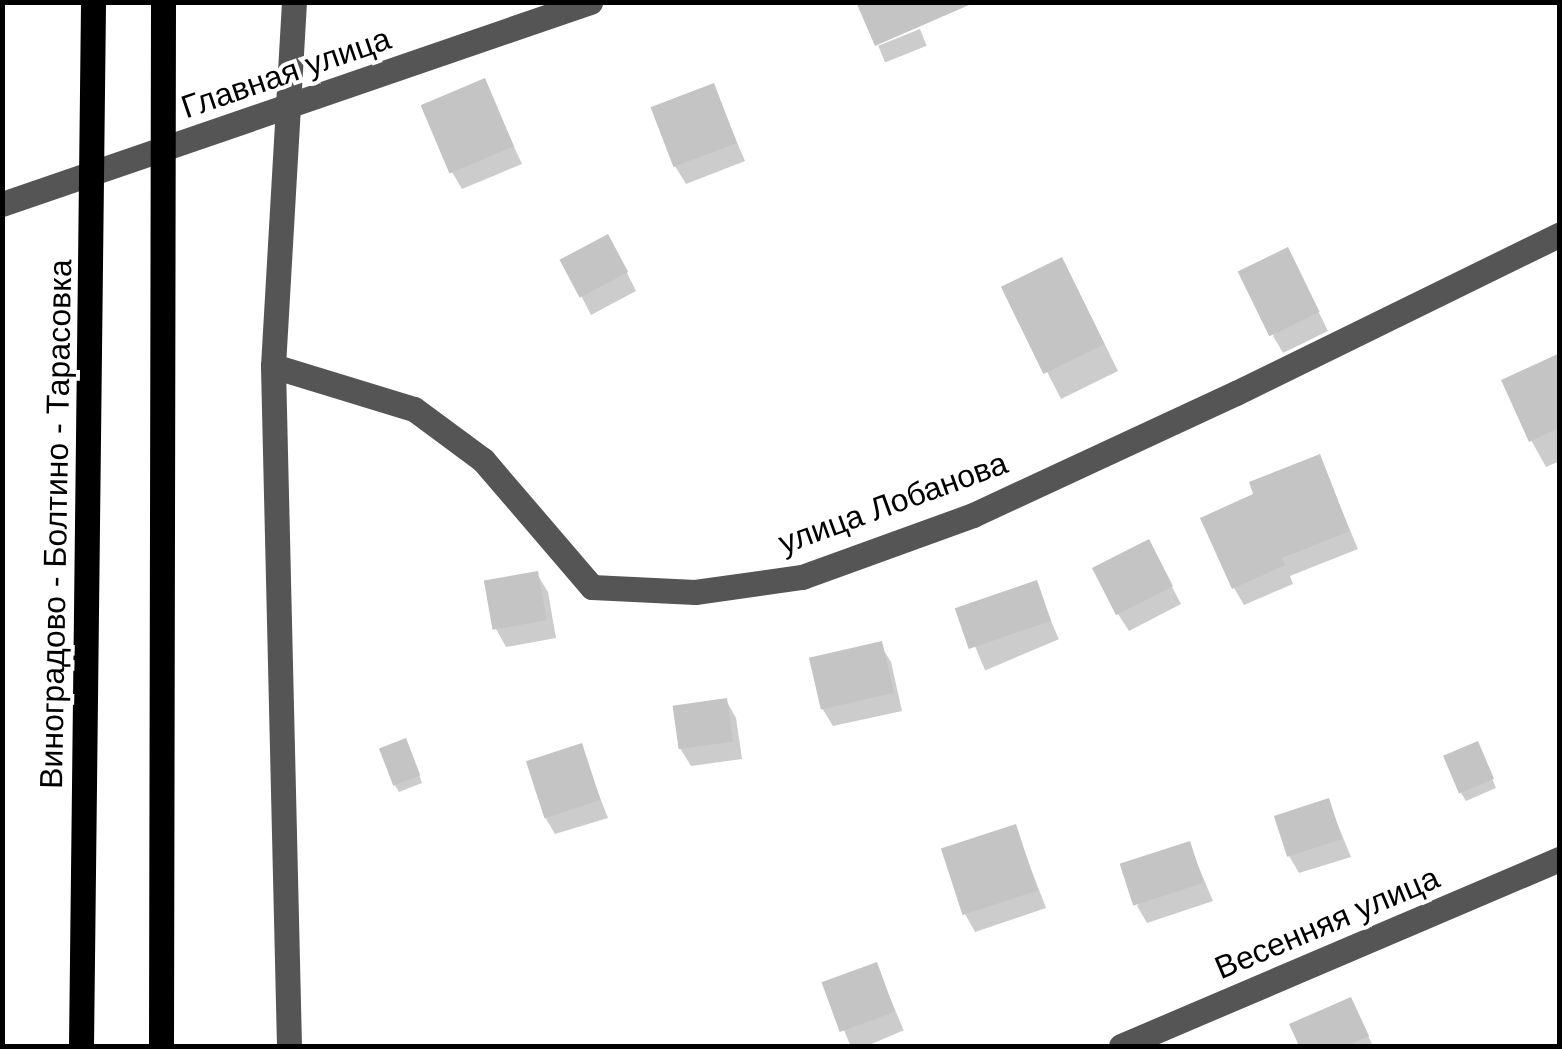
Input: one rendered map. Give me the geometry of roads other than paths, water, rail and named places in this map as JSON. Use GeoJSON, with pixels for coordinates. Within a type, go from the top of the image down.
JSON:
{"type":"FeatureCollection","features":[{"type":"Feature","properties":{"kind":"main road","name":"Виноградово - Болтино - Тарасовка"},"geometry":{"type":"LineString","coordinates":[[81,1046],[93,2]]}},
{"type":"Feature","properties":{"kind":"main road"},"geometry":{"type":"LineString","coordinates":[[162,1046],[163,2]]}},
{"type":"Feature","properties":{"kind":"street"},"geometry":{"type":"LineString","coordinates":[[289,1046],[273,366],[294,2]]}},
{"type":"Feature","properties":{"kind":"street","name":"Главная улица"},"geometry":{"type":"LineString","coordinates":[[2,204],[590,2]]}},
{"type":"Feature","properties":{"kind":"street","name":"улица Лобанова"},"geometry":{"type":"LineString","coordinates":[[273,366],[414,409],[483,460],[592,586],[695,592],[802,577],[972,515],[1236,393],[1560,234]]}},
{"type":"Feature","properties":{"kind":"street","name":"Весенняя улица"},"geometry":{"type":"LineString","coordinates":[[1121,1046],[1560,859]]}}]}
